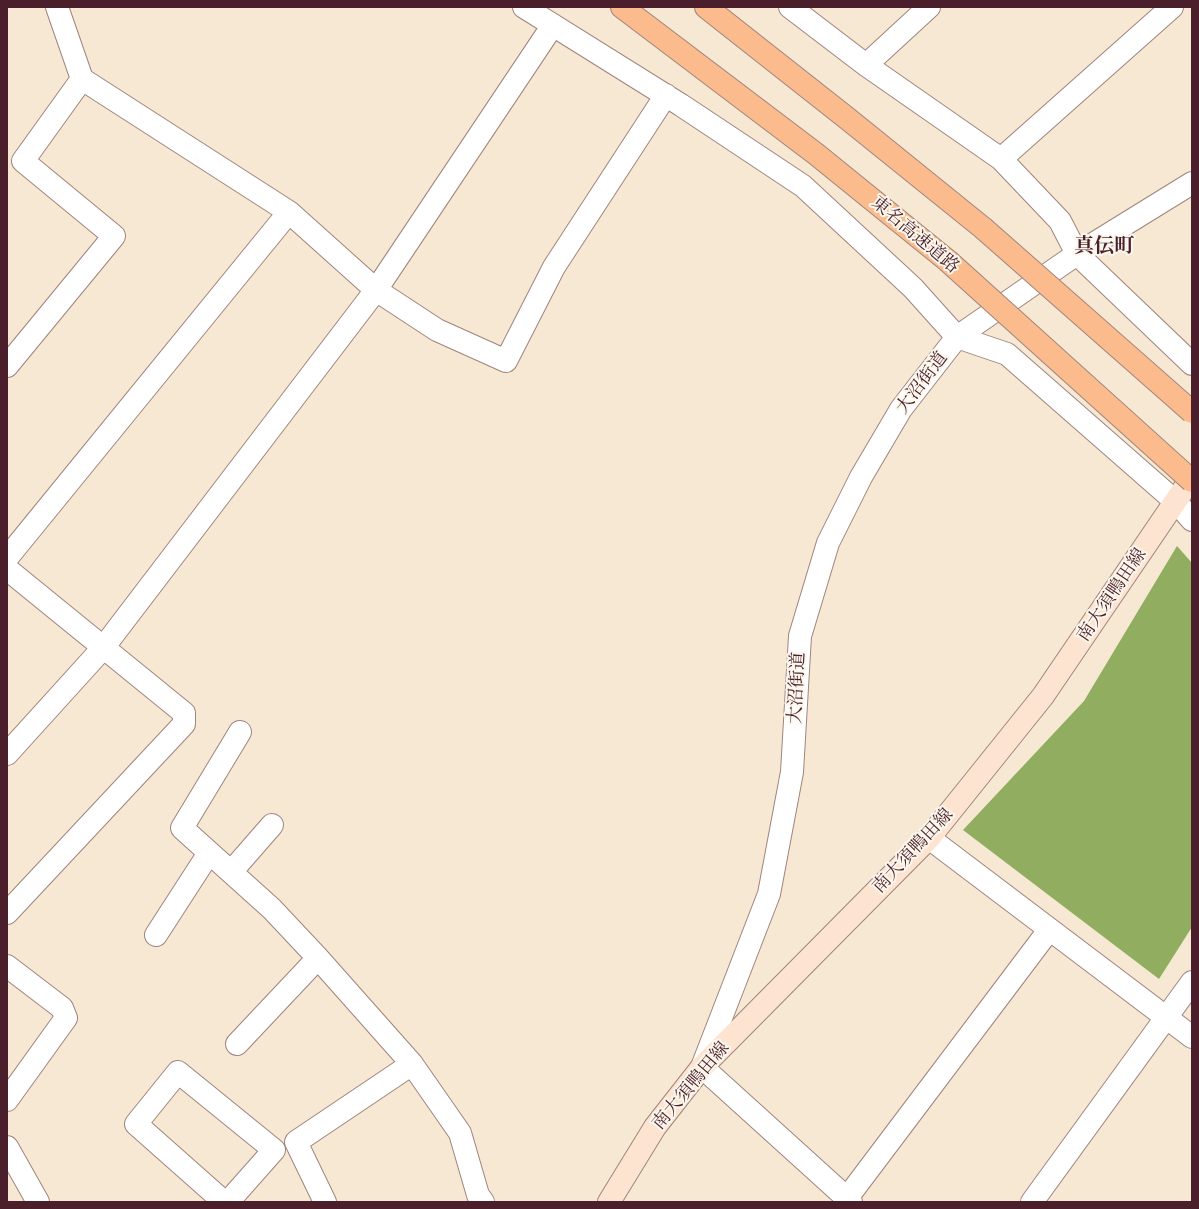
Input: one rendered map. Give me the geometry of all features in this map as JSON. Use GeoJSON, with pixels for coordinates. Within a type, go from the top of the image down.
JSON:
{"type":"FeatureCollection","features":[{"type":"Feature","properties":{"kind":"highway","name":"東名高速道路"},"geometry":{"type":"LineString","coordinates":[[622,7],[816,154],[948,262],[1192,481]]}},
{"type":"Feature","properties":{"kind":"highway"},"geometry":{"type":"LineString","coordinates":[[706,7],[848,118],[983,228],[1192,412]]}},
{"type":"Feature","properties":{"kind":"main road","name":"南大須鴨田線"},"geometry":{"type":"LineString","coordinates":[[609,1202],[655,1127],[702,1067],[929,838],[1043,696],[1192,477]]}},
{"type":"Feature","properties":{"kind":"street"},"geometry":{"type":"LineString","coordinates":[[57,7],[82,79],[289,212],[376,290],[437,330],[506,361],[554,267],[666,95]]}},
{"type":"Feature","properties":{"kind":"street"},"geometry":{"type":"LineString","coordinates":[[524,7],[666,95],[804,186],[913,288],[957,337],[1007,354],[1176,502],[1192,520]]}},
{"type":"Feature","properties":{"kind":"street"},"geometry":{"type":"LineString","coordinates":[[790,7],[866,65],[1001,159],[1060,221],[1077,254],[1192,364]]}},
{"type":"Feature","properties":{"kind":"street"},"geometry":{"type":"LineString","coordinates":[[866,65],[929,7]]}},
{"type":"Feature","properties":{"kind":"street"},"geometry":{"type":"LineString","coordinates":[[1001,159],[1172,7]]}},
{"type":"Feature","properties":{"kind":"street"},"geometry":{"type":"LineString","coordinates":[[7,754],[103,648],[376,290],[553,25]]}},
{"type":"Feature","properties":{"kind":"street"},"geometry":{"type":"LineString","coordinates":[[7,366],[114,236],[23,161],[82,79]]}},
{"type":"Feature","properties":{"kind":"street"},"geometry":{"type":"LineString","coordinates":[[1077,254],[1192,183]]}},
{"type":"Feature","properties":{"kind":"street"},"geometry":{"type":"LineString","coordinates":[[7,558],[289,212]]}},
{"type":"Feature","properties":{"kind":"street","name":"大沼街道"},"geometry":{"type":"LineString","coordinates":[[702,1067],[769,894],[792,772],[800,636],[828,543],[861,477],[901,409],[957,337],[1077,254]]}},
{"type":"Feature","properties":{"kind":"street"},"geometry":{"type":"LineString","coordinates":[[7,569],[184,713],[184,724],[7,913]]}},
{"type":"Feature","properties":{"kind":"street"},"geometry":{"type":"LineString","coordinates":[[240,732],[182,828],[272,909],[318,958],[412,1064],[460,1133],[478,1195],[483,1202]]}},
{"type":"Feature","properties":{"kind":"street"},"geometry":{"type":"LineString","coordinates":[[231,872],[272,825]]}},
{"type":"Feature","properties":{"kind":"street"},"geometry":{"type":"LineString","coordinates":[[929,838],[1192,1037]]}},
{"type":"Feature","properties":{"kind":"street"},"geometry":{"type":"LineString","coordinates":[[156,935],[209,852]]}},
{"type":"Feature","properties":{"kind":"street"},"geometry":{"type":"LineString","coordinates":[[702,1067],[849,1200],[1049,930]]}},
{"type":"Feature","properties":{"kind":"street"},"geometry":{"type":"LineString","coordinates":[[236,1044],[318,958]]}},
{"type":"Feature","properties":{"kind":"street"},"geometry":{"type":"LineString","coordinates":[[7,966],[62,1008],[66,1018],[7,1100]]}},
{"type":"Feature","properties":{"kind":"street"},"geometry":{"type":"LineString","coordinates":[[1032,1202],[1192,982]]}},
{"type":"Feature","properties":{"kind":"street"},"geometry":{"type":"LineString","coordinates":[[325,1202],[296,1142],[412,1064]]}},
{"type":"Feature","properties":{"kind":"street"},"geometry":{"type":"LineString","coordinates":[[224,1202],[136,1124],[178,1072],[274,1150],[228,1202]]}},
{"type":"Feature","properties":{"kind":"street"},"geometry":{"type":"LineString","coordinates":[[7,1146],[38,1202]]}},
{"type":"Feature","properties":{"kind":"green space"},"geometry":{"type":"Polygon","coordinates":[[[1177,546],[1192,563],[1192,927],[1159,979],[963,830],[1084,701],[1177,546]]]}},
{"type":"Feature","properties":{"kind":"district","name":"真伝町"},"geometry":{"type":"Point","coordinates":[1104,247]}}]}
